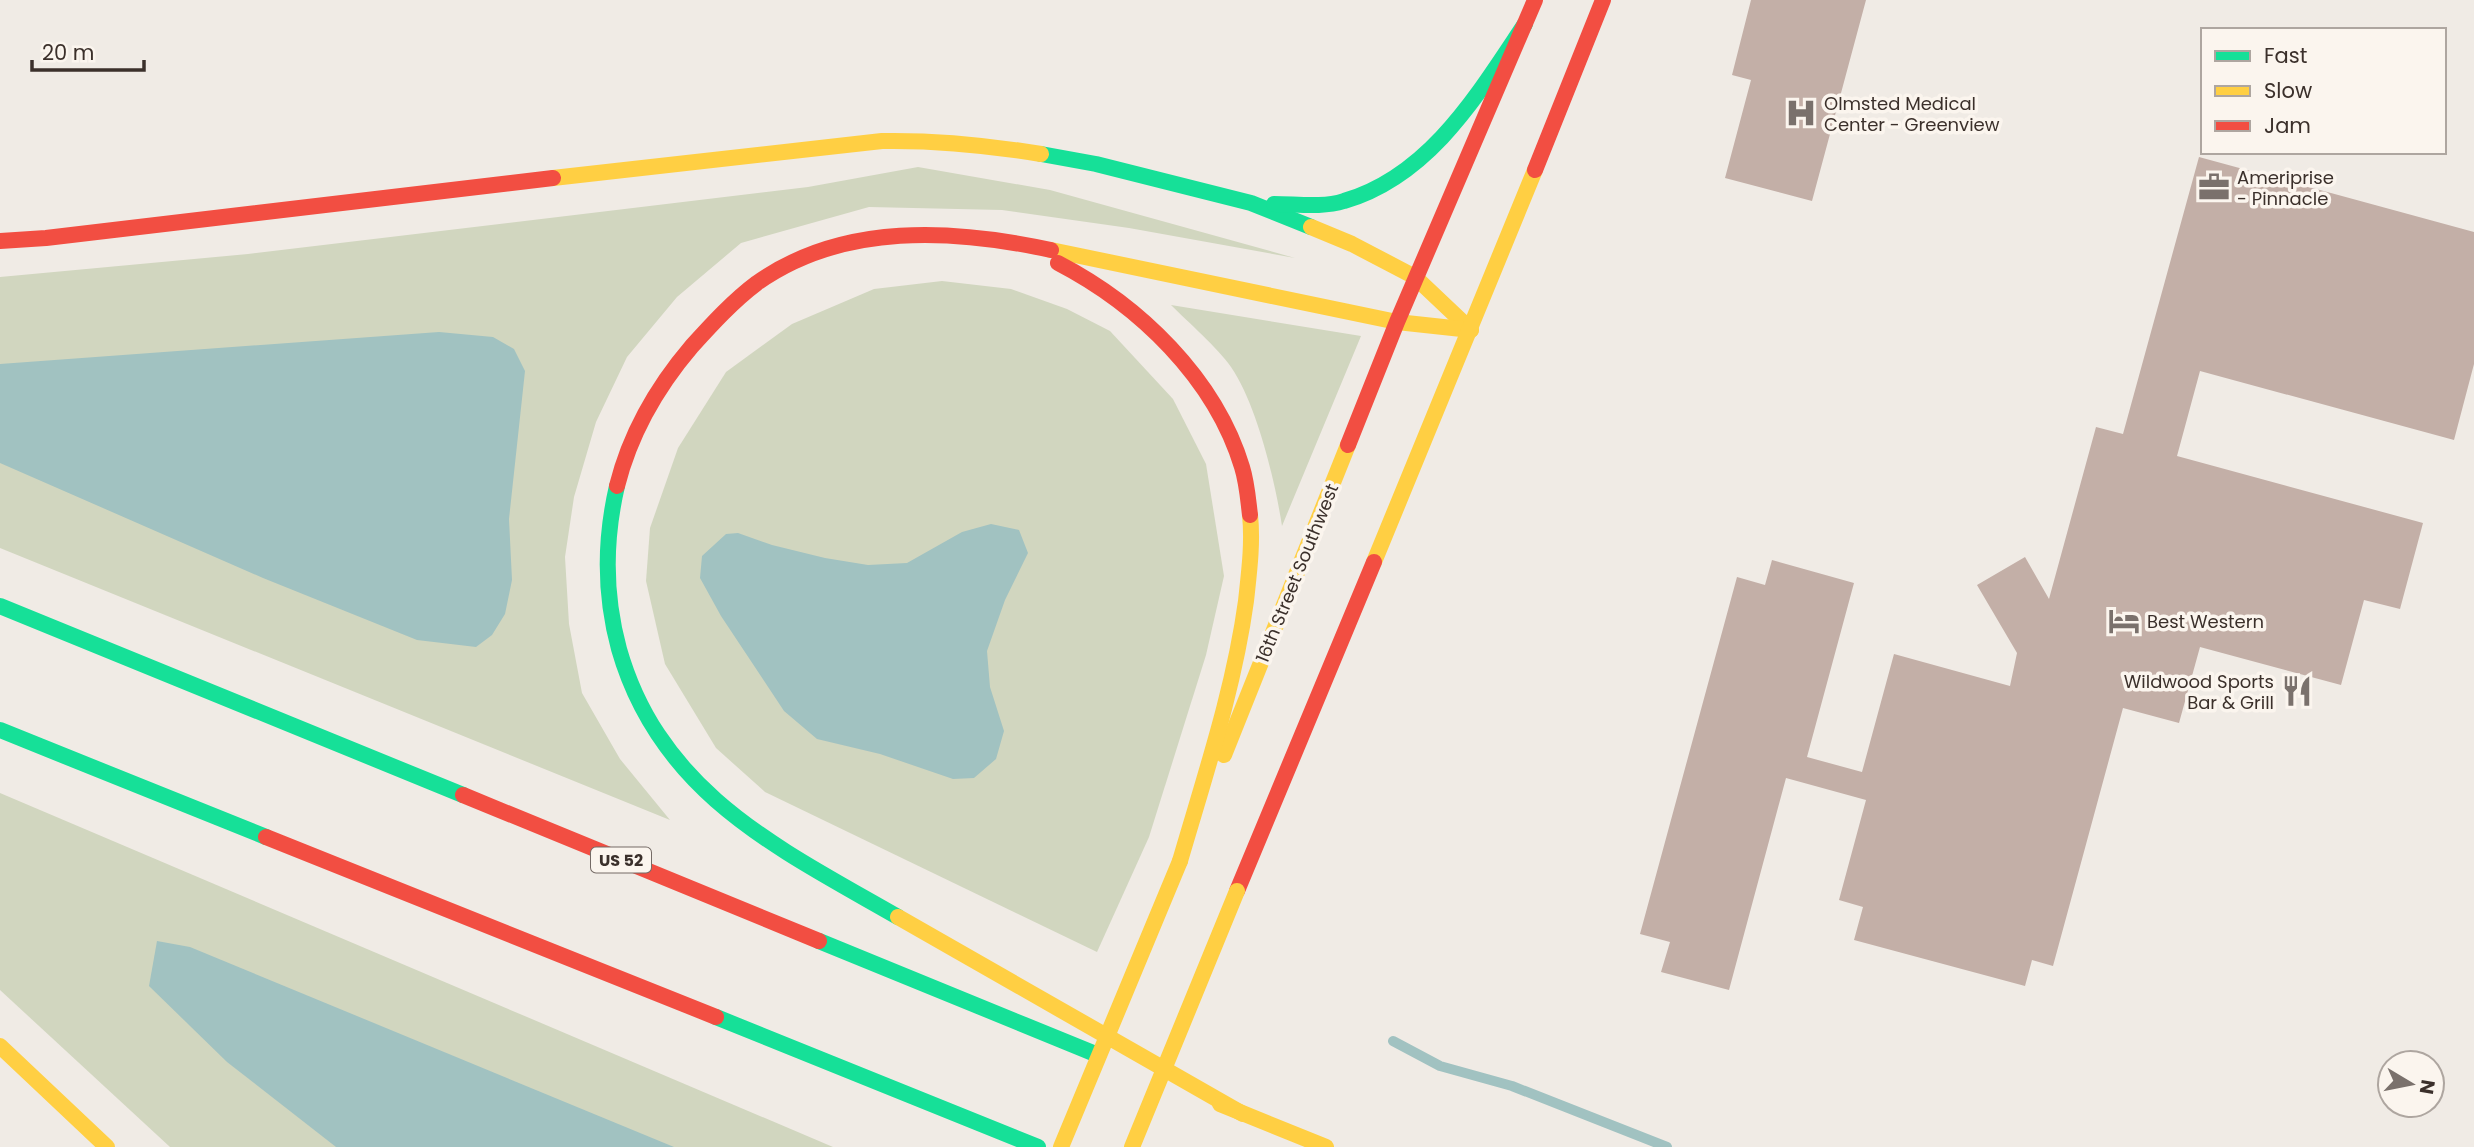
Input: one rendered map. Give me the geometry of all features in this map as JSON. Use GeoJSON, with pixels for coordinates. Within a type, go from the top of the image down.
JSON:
{"type":"FeatureCollection","features":[{"type":"Feature","properties":{"kind":"main road","name":"16th Street Southwest"},"geometry":{"type":"LineString","coordinates":[[1061,1147],[1218,771],[1415,277],[1535,0]]}},
{"type":"Feature","properties":{"kind":"main road"},"geometry":{"type":"LineString","coordinates":[[1132,1147],[1471,330],[1603,0]]}},
{"type":"Feature","properties":{"kind":"main road"},"geometry":{"type":"LineString","coordinates":[[1251,203],[1317,205],[1341,202],[1365,195],[1389,183],[1423,155],[1468,106],[1525,24]]}},
{"type":"Feature","properties":{"kind":"main road"},"geometry":{"type":"LineString","coordinates":[[0,241],[882,141],[933,140],[981,144],[1096,164],[1251,203],[1352,244],[1415,277],[1471,330]]}},
{"type":"Feature","properties":{"kind":"main road"},"geometry":{"type":"LineString","coordinates":[[1243,1114],[765,840],[725,809],[668,750],[628,678],[609,600],[606,558],[611,514],[621,468],[657,393],[683,356],[741,296],[772,273],[811,255],[887,236],[928,233],[970,235],[1015,242],[1397,322],[1471,330]]}},
{"type":"Feature","properties":{"kind":"main road"},"geometry":{"type":"LineString","coordinates":[[1015,242],[1089,278],[1156,332],[1216,406],[1233,441],[1245,482],[1250,516],[1250,555],[1240,633],[1180,861]]}},
{"type":"Feature","properties":{"kind":"main road","name":"US 52"},"geometry":{"type":"LineString","coordinates":[[0,606],[1326,1147]]}},
{"type":"Feature","properties":{"kind":"main road"},"geometry":{"type":"LineString","coordinates":[[0,730],[1038,1147]]}},
{"type":"Feature","properties":{"kind":"main road"},"geometry":{"type":"LineString","coordinates":[[0,1046],[107,1147]]}},
{"type":"Feature","properties":{"kind":"green space"},"geometry":{"type":"Polygon","coordinates":[[[918,167],[1050,190],[1295,258],[1129,228],[1002,210],[869,207],[741,243],[677,297],[627,357],[596,422],[574,497],[565,557],[569,624],[582,693],[620,759],[670,820],[0,548],[0,277],[248,254],[808,187],[918,167]]]}},
{"type":"Feature","properties":{"kind":"green space"},"geometry":{"type":"Polygon","coordinates":[[[942,281],[1011,289],[1067,309],[1110,331],[1173,399],[1206,464],[1224,576],[1206,655],[1149,837],[1097,952],[765,792],[716,748],[665,664],[646,581],[650,528],[678,448],[726,372],[792,324],[874,289],[942,281]]]}},
{"type":"Feature","properties":{"kind":"green space"},"geometry":{"type":"Polygon","coordinates":[[[1171,305],[1361,336],[1282,526],[1264,444],[1240,383],[1219,352],[1171,305]]]}},
{"type":"Feature","properties":{"kind":"green space"},"geometry":{"type":"Polygon","coordinates":[[[0,793],[833,1147],[170,1147],[0,990],[0,793]]]}},
{"type":"Feature","properties":{"kind":"water"},"geometry":{"type":"Polygon","coordinates":[[[439,332],[493,337],[514,349],[525,371],[509,519],[512,580],[505,614],[492,635],[476,647],[417,640],[263,578],[0,463],[0,364],[439,332]]]}},
{"type":"Feature","properties":{"kind":"water"},"geometry":{"type":"Polygon","coordinates":[[[991,524],[1019,530],[1028,553],[1005,600],[987,651],[990,687],[1004,731],[996,759],[974,778],[953,779],[880,754],[817,739],[784,711],[721,616],[700,578],[702,556],[726,534],[738,533],[772,545],[868,565],[907,563],[962,532],[991,524]]]}},
{"type":"Feature","properties":{"kind":"water"},"geometry":{"type":"Polygon","coordinates":[[[157,941],[190,947],[674,1147],[336,1147],[227,1062],[149,986],[157,941]]]}},
{"type":"Feature","properties":{"kind":"building"},"geometry":{"type":"Polygon","coordinates":[[[1751,0],[1866,0],[1812,201],[1725,178],[1751,80],[1732,75],[1751,0]]]}},
{"type":"Feature","properties":{"kind":"building"},"geometry":{"type":"Polygon","coordinates":[[[2199,157],[2474,232],[2474,364],[2454,440],[2200,371],[2177,456],[2423,523],[2400,609],[2364,600],[2341,685],[2200,647],[2179,723],[2123,708],[2053,966],[2032,960],[2025,986],[1854,940],[1863,907],[1839,900],[1866,800],[1786,778],[1729,990],[1661,972],[1670,942],[1640,934],[1737,577],[1765,585],[1772,560],[1854,583],[1807,757],[1862,772],[1894,654],[2010,686],[2017,653],[1977,585],[2025,557],[2049,599],[2096,427],[2123,434],[2199,157]]]}},
{"type":"Feature","properties":{"kind":"waterway"},"geometry":{"type":"LineString","coordinates":[[1393,1041],[1440,1066],[1512,1086],[1667,1147]]}},
{"type":"Feature","properties":{"kind":"traffic: fast"},"geometry":{"type":"LineString","coordinates":[[1274,204],[1336,203],[1375,189],[1402,173],[1427,152],[1470,104],[1525,24]]}},
{"type":"Feature","properties":{"kind":"traffic: fast"},"geometry":{"type":"LineString","coordinates":[[1041,154],[1096,164],[1251,203],[1311,227]]}},
{"type":"Feature","properties":{"kind":"traffic: fast"},"geometry":{"type":"LineString","coordinates":[[617,486],[608,548],[608,588],[614,629],[638,699],[663,742],[694,779],[729,811],[768,840],[898,917]]}},
{"type":"Feature","properties":{"kind":"traffic: fast"},"geometry":{"type":"LineString","coordinates":[[0,606],[463,795]]}},
{"type":"Feature","properties":{"kind":"traffic: fast"},"geometry":{"type":"LineString","coordinates":[[0,730],[266,837]]}},
{"type":"Feature","properties":{"kind":"traffic: fast"},"geometry":{"type":"LineString","coordinates":[[819,941],[1093,1053]]}},
{"type":"Feature","properties":{"kind":"traffic: fast"},"geometry":{"type":"LineString","coordinates":[[716,1017],[1038,1147]]}},
{"type":"Feature","properties":{"kind":"traffic: slow"},"geometry":{"type":"LineString","coordinates":[[553,178],[882,141],[962,144],[1041,154]]}},
{"type":"Feature","properties":{"kind":"traffic: slow"},"geometry":{"type":"LineString","coordinates":[[1374,562],[1535,170]]}},
{"type":"Feature","properties":{"kind":"traffic: slow"},"geometry":{"type":"LineString","coordinates":[[1311,227],[1352,244],[1415,277],[1471,330]]}},
{"type":"Feature","properties":{"kind":"traffic: slow"},"geometry":{"type":"LineString","coordinates":[[1051,250],[1397,322],[1471,330]]}},
{"type":"Feature","properties":{"kind":"traffic: slow"},"geometry":{"type":"LineString","coordinates":[[1224,755],[1348,445]]}},
{"type":"Feature","properties":{"kind":"traffic: slow"},"geometry":{"type":"LineString","coordinates":[[1180,861],[1218,732],[1241,634],[1251,547],[1250,515]]}},
{"type":"Feature","properties":{"kind":"traffic: slow"},"geometry":{"type":"LineString","coordinates":[[1061,1147],[1180,861]]}},
{"type":"Feature","properties":{"kind":"traffic: slow"},"geometry":{"type":"LineString","coordinates":[[1132,1147],[1237,891]]}},
{"type":"Feature","properties":{"kind":"traffic: slow"},"geometry":{"type":"LineString","coordinates":[[898,917],[1243,1114]]}},
{"type":"Feature","properties":{"kind":"traffic: slow"},"geometry":{"type":"LineString","coordinates":[[0,1046],[107,1147]]}},
{"type":"Feature","properties":{"kind":"traffic: slow"},"geometry":{"type":"LineString","coordinates":[[1220,1104],[1326,1147]]}},
{"type":"Feature","properties":{"kind":"traffic: jam"},"geometry":{"type":"LineString","coordinates":[[1348,445],[1397,322],[1535,0]]}},
{"type":"Feature","properties":{"kind":"traffic: jam"},"geometry":{"type":"LineString","coordinates":[[1535,170],[1603,0]]}},
{"type":"Feature","properties":{"kind":"traffic: jam"},"geometry":{"type":"LineString","coordinates":[[0,241],[46,238],[553,178]]}},
{"type":"Feature","properties":{"kind":"traffic: jam"},"geometry":{"type":"LineString","coordinates":[[617,486],[637,430],[656,395],[679,362],[707,329],[740,297],[790,263],[826,249],[862,240],[900,236],[976,238],[1051,250]]}},
{"type":"Feature","properties":{"kind":"traffic: jam"},"geometry":{"type":"LineString","coordinates":[[1058,263],[1088,280],[1145,323],[1193,374],[1230,434],[1244,473],[1250,515]]}},
{"type":"Feature","properties":{"kind":"traffic: jam"},"geometry":{"type":"LineString","coordinates":[[1237,891],[1374,562]]}},
{"type":"Feature","properties":{"kind":"traffic: jam"},"geometry":{"type":"LineString","coordinates":[[463,795],[819,941]]}},
{"type":"Feature","properties":{"kind":"traffic: jam"},"geometry":{"type":"LineString","coordinates":[[266,837],[716,1017]]}},
{"type":"Feature","properties":{"kind":"place","name":"Olmsted Medical Center - Greenview"},"geometry":{"type":"Point","coordinates":[1801,113]}},
{"type":"Feature","properties":{"kind":"place","name":"Ameriprise - Pinnacle"},"geometry":{"type":"Point","coordinates":[2214,187]}},
{"type":"Feature","properties":{"kind":"place","name":"Best Western"},"geometry":{"type":"Point","coordinates":[2124,621]}},
{"type":"Feature","properties":{"kind":"place","name":"Wildwood Sports Bar & Grill"},"geometry":{"type":"Point","coordinates":[2297,691]}}]}
